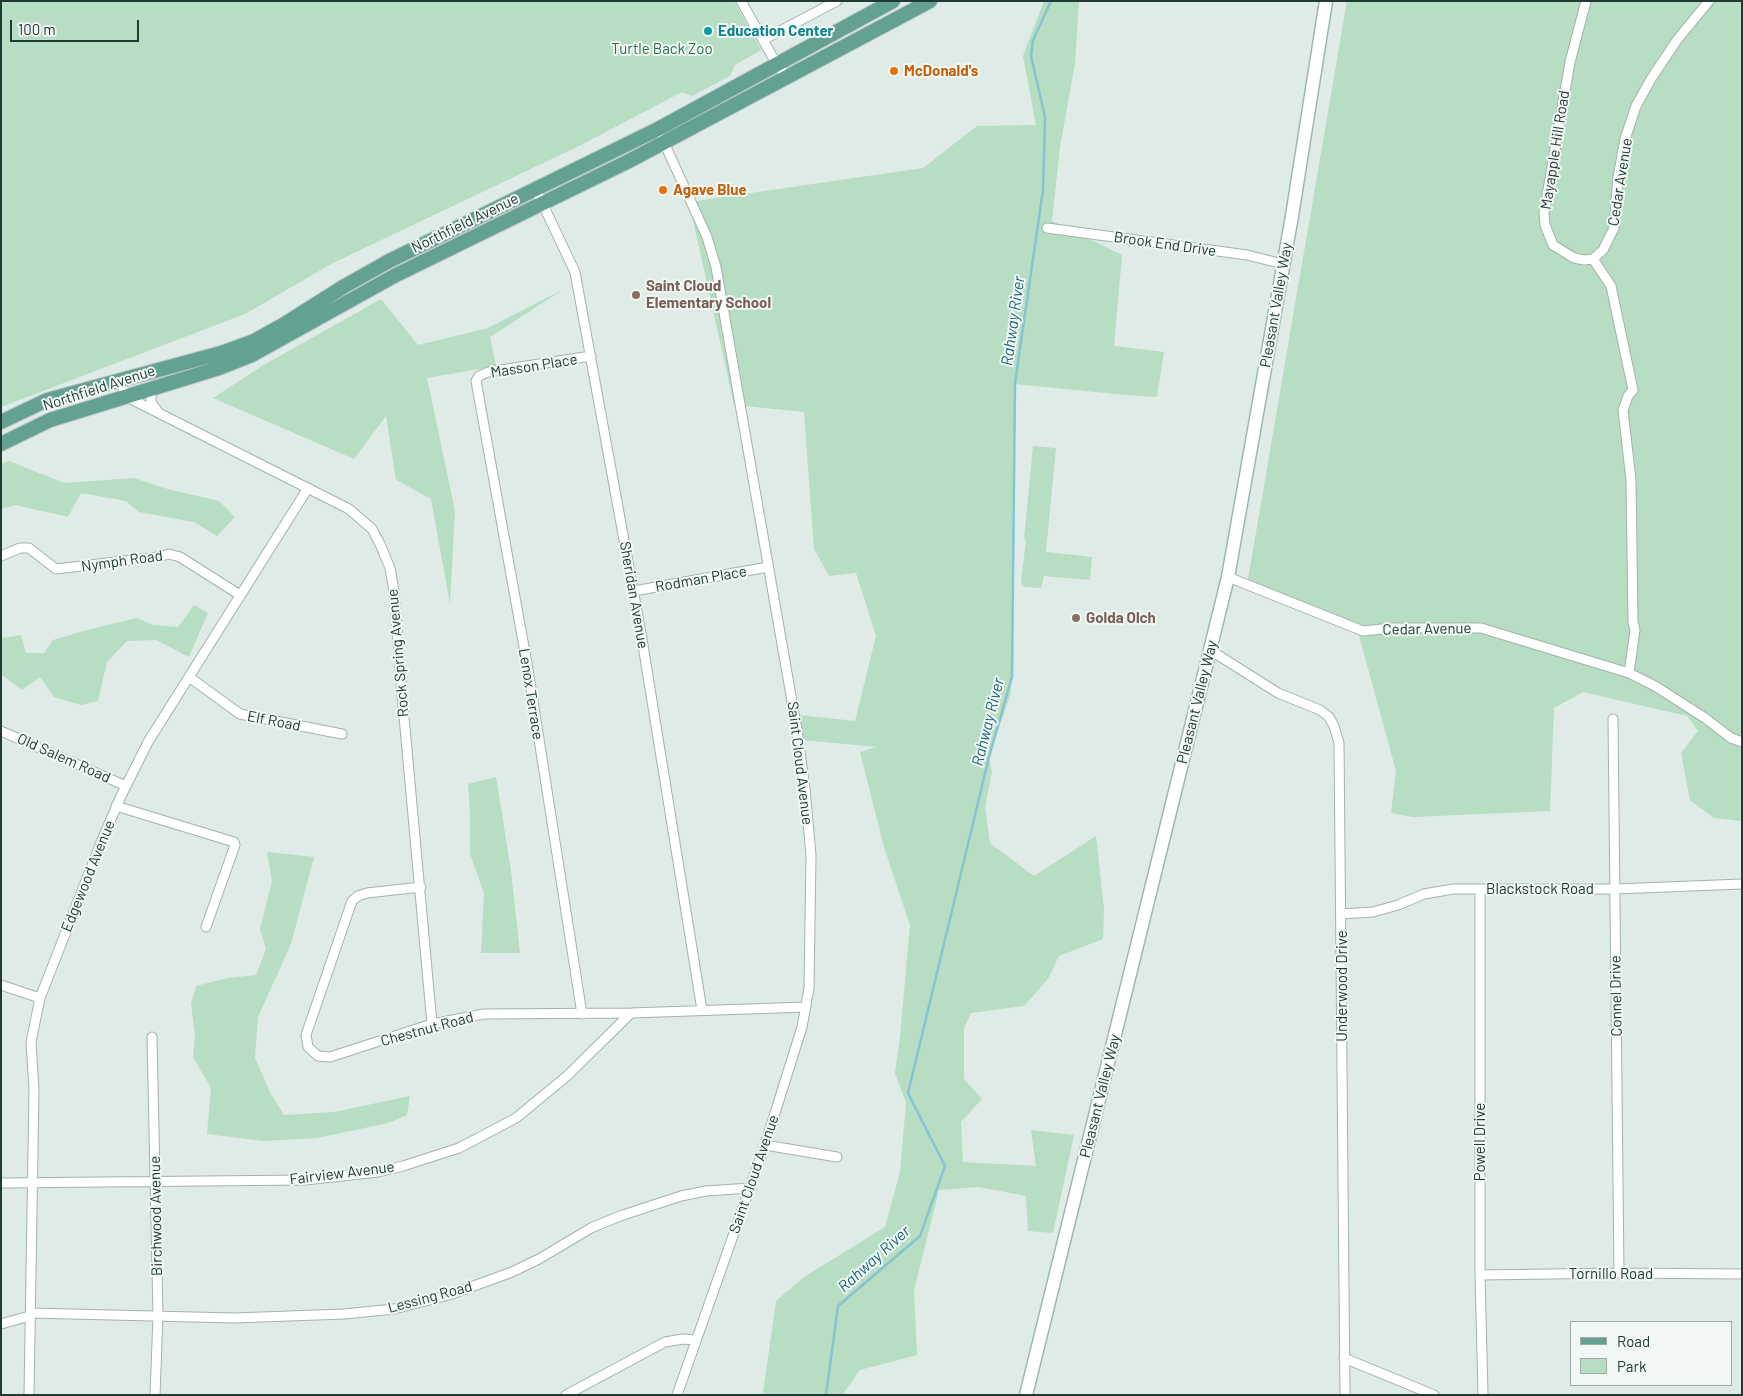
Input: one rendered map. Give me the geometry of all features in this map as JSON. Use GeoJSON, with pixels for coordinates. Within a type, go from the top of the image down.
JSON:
{"type":"FeatureCollection","features":[{"type":"Feature","properties":{"kind":"main road","name":"Northfield Avenue"},"geometry":{"type":"LineString","coordinates":[[1,422],[47,400],[221,353],[254,341],[389,261],[536,190],[787,78],[930,1]]}},
{"type":"Feature","properties":{"kind":"main road","name":"Pleasant Valley Way"},"geometry":{"type":"LineString","coordinates":[[1026,1395],[1228,577],[1283,264],[1326,1]]}},
{"type":"Feature","properties":{"kind":"main road","name":"Northfield Avenue"},"geometry":{"type":"LineString","coordinates":[[1,444],[50,420],[252,356],[396,275],[544,203],[778,65],[890,2]]}},
{"type":"Feature","properties":{"kind":"street"},"geometry":{"type":"LineString","coordinates":[[742,1],[763,40],[787,78]]}},
{"type":"Feature","properties":{"kind":"street"},"geometry":{"type":"LineString","coordinates":[[763,40],[837,1]]}},
{"type":"Feature","properties":{"kind":"street","name":"Mayapple Hill Road"},"geometry":{"type":"LineString","coordinates":[[1586,1],[1570,62],[1544,219],[1548,236],[1553,245],[1574,258],[1595,264]]}},
{"type":"Feature","properties":{"kind":"street","name":"Cedar Avenue"},"geometry":{"type":"LineString","coordinates":[[1595,264],[1614,228],[1618,177],[1625,139],[1636,106],[1656,71],[1709,1]]}},
{"type":"Feature","properties":{"kind":"street"},"geometry":{"type":"LineString","coordinates":[[890,2],[897,19]]}},
{"type":"Feature","properties":{"kind":"street","name":"Saint Cloud Avenue"},"geometry":{"type":"LineString","coordinates":[[661,135],[707,237],[716,267],[797,730],[811,855],[808,988],[802,1027],[765,1145],[677,1395]]}},
{"type":"Feature","properties":{"kind":"street","name":"Sheridan Avenue"},"geometry":{"type":"LineString","coordinates":[[536,190],[544,203],[575,272],[634,591],[702,1010]]}},
{"type":"Feature","properties":{"kind":"street","name":"Brook End Drive"},"geometry":{"type":"LineString","coordinates":[[1047,228],[1247,255],[1283,264]]}},
{"type":"Feature","properties":{"kind":"street"},"geometry":{"type":"LineString","coordinates":[[1595,264],[1611,286],[1633,390],[1628,396],[1623,410],[1631,480],[1633,622],[1635,630],[1629,673]]}},
{"type":"Feature","properties":{"kind":"street","name":"Masson Place"},"geometry":{"type":"LineString","coordinates":[[478,377],[488,372],[591,356]]}},
{"type":"Feature","properties":{"kind":"street","name":"Lenox Terrace"},"geometry":{"type":"LineString","coordinates":[[478,377],[476,386],[528,669],[582,1014]]}},
{"type":"Feature","properties":{"kind":"street"},"geometry":{"type":"LineString","coordinates":[[121,380],[126,396]]}},
{"type":"Feature","properties":{"kind":"street"},"geometry":{"type":"LineString","coordinates":[[151,388],[151,402],[158,413]]}},
{"type":"Feature","properties":{"kind":"street","name":"Rock Spring Avenue"},"geometry":{"type":"LineString","coordinates":[[126,396],[349,509],[372,529],[390,568],[394,591],[432,1024]]}},
{"type":"Feature","properties":{"kind":"street","name":"Edgewood Avenue"},"geometry":{"type":"LineString","coordinates":[[29,1395],[34,1089],[31,1042],[40,998],[116,806],[148,742],[308,488]]}},
{"type":"Feature","properties":{"kind":"street","name":"Nymph Road"},"geometry":{"type":"LineString","coordinates":[[1,556],[20,548],[29,548],[56,569],[170,554],[180,557],[240,595]]}},
{"type":"Feature","properties":{"kind":"street","name":"Rodman Place"},"geometry":{"type":"LineString","coordinates":[[634,591],[768,567]]}},
{"type":"Feature","properties":{"kind":"street","name":"Cedar Avenue"},"geometry":{"type":"LineString","coordinates":[[1228,577],[1363,632],[1391,628],[1481,628],[1629,673],[1655,686],[1731,738],[1742,742]]}},
{"type":"Feature","properties":{"kind":"street","name":"Underwood Drive"},"geometry":{"type":"LineString","coordinates":[[1210,650],[1278,693],[1320,710],[1328,716],[1334,726],[1339,743],[1345,1395]]}},
{"type":"Feature","properties":{"kind":"street","name":"Elf Road"},"geometry":{"type":"LineString","coordinates":[[189,677],[240,714],[342,734]]}},
{"type":"Feature","properties":{"kind":"street","name":"Connel Drive"},"geometry":{"type":"LineString","coordinates":[[1613,719],[1619,1273]]}},
{"type":"Feature","properties":{"kind":"street","name":"Old Salem Road"},"geometry":{"type":"LineString","coordinates":[[1,731],[126,786]]}},
{"type":"Feature","properties":{"kind":"street"},"geometry":{"type":"LineString","coordinates":[[116,806],[234,842],[235,845],[206,927]]}},
{"type":"Feature","properties":{"kind":"street","name":"Blackstock Road"},"geometry":{"type":"LineString","coordinates":[[1341,914],[1373,912],[1437,891],[1453,889],[1615,890],[1742,884]]}},
{"type":"Feature","properties":{"kind":"street","name":"Chestnut Road"},"geometry":{"type":"LineString","coordinates":[[420,887],[367,893],[358,896],[352,901],[308,1028],[306,1041],[312,1052],[324,1058],[330,1057],[432,1024],[484,1014],[631,1013],[806,1007]]}},
{"type":"Feature","properties":{"kind":"street","name":"Powell Drive"},"geometry":{"type":"LineString","coordinates":[[1480,889],[1480,1276],[1483,1395]]}},
{"type":"Feature","properties":{"kind":"street"},"geometry":{"type":"LineString","coordinates":[[1,985],[40,998]]}},
{"type":"Feature","properties":{"kind":"street","name":"Fairview Avenue"},"geometry":{"type":"LineString","coordinates":[[1,1183],[269,1181],[332,1178],[378,1172],[403,1166],[459,1148],[516,1118],[567,1076],[631,1013]]}},
{"type":"Feature","properties":{"kind":"street","name":"Birchwood Avenue"},"geometry":{"type":"LineString","coordinates":[[152,1037],[158,1316],[155,1395]]}},
{"type":"Feature","properties":{"kind":"street"},"geometry":{"type":"LineString","coordinates":[[765,1145],[837,1157]]}},
{"type":"Feature","properties":{"kind":"street","name":"Lessing Road"},"geometry":{"type":"LineString","coordinates":[[1,1324],[30,1315],[234,1318],[344,1314],[412,1305],[449,1295],[512,1272],[539,1259],[591,1228],[620,1216],[681,1196],[706,1191],[750,1188]]}},
{"type":"Feature","properties":{"kind":"street","name":"Tornillo Road"},"geometry":{"type":"LineString","coordinates":[[1480,1276],[1619,1273],[1742,1274]]}},
{"type":"Feature","properties":{"kind":"street"},"geometry":{"type":"LineString","coordinates":[[566,1395],[665,1342],[683,1339],[696,1340]]}},
{"type":"Feature","properties":{"kind":"street"},"geometry":{"type":"LineString","coordinates":[[1344,1358],[1434,1395]]}},
{"type":"Feature","properties":{"kind":"green space","name":"Turtle Back Zoo"},"geometry":{"type":"Polygon","coordinates":[[[1,1],[734,1],[761,50],[735,65],[730,76],[692,96],[682,92],[579,146],[333,263],[245,314],[1,407],[1,1]]]}},
{"type":"Feature","properties":{"kind":"green space"},"geometry":{"type":"Polygon","coordinates":[[[1044,1],[1079,1],[1075,63],[1060,147],[1052,221],[1122,255],[1114,346],[1164,352],[1157,397],[1015,384],[1011,693],[989,757],[992,772],[985,807],[990,843],[1034,876],[1096,836],[1104,909],[1103,939],[1059,956],[1048,979],[1024,1006],[971,1013],[964,1028],[964,1079],[982,1099],[961,1122],[963,1162],[1036,1166],[1031,1130],[1074,1135],[1053,1233],[1028,1231],[1026,1196],[979,1187],[939,1190],[914,1290],[917,1355],[860,1370],[842,1395],[766,1395],[763,1393],[776,1301],[804,1277],[885,1227],[900,1172],[906,1103],[895,1073],[910,925],[884,847],[860,752],[877,747],[803,740],[799,715],[855,721],[876,636],[856,573],[829,576],[814,549],[804,412],[734,405],[689,202],[923,168],[977,126],[1036,125],[1023,56],[1044,1]]]}},
{"type":"Feature","properties":{"kind":"green space"},"geometry":{"type":"Polygon","coordinates":[[[1347,1],[1742,1],[1742,821],[1714,818],[1690,800],[1681,753],[1698,731],[1687,716],[1583,692],[1554,708],[1550,811],[1413,817],[1391,813],[1396,771],[1358,632],[1248,579],[1347,1]]]}},
{"type":"Feature","properties":{"kind":"green space"},"geometry":{"type":"Polygon","coordinates":[[[564,289],[490,337],[496,366],[427,378],[455,511],[450,604],[431,499],[396,480],[386,416],[354,459],[213,398],[262,366],[381,299],[418,345],[488,328],[564,289]]]}},
{"type":"Feature","properties":{"kind":"green space"},"geometry":{"type":"Polygon","coordinates":[[[1033,446],[1056,448],[1046,552],[1092,557],[1090,580],[1044,576],[1041,588],[1024,587],[1021,582],[1033,446]]]}},
{"type":"Feature","properties":{"kind":"green space"},"geometry":{"type":"Polygon","coordinates":[[[9,461],[64,483],[134,478],[168,489],[219,501],[235,517],[217,536],[194,522],[139,512],[126,501],[81,493],[68,517],[16,505],[1,509],[1,464],[9,461]]]}},
{"type":"Feature","properties":{"kind":"green space"},"geometry":{"type":"Polygon","coordinates":[[[194,605],[208,613],[189,657],[156,640],[127,641],[107,662],[98,701],[81,705],[54,697],[40,677],[22,690],[1,674],[2,638],[21,635],[26,653],[44,653],[53,640],[137,618],[153,625],[178,627],[194,605]]]}},
{"type":"Feature","properties":{"kind":"green space"},"geometry":{"type":"Polygon","coordinates":[[[496,777],[511,871],[520,953],[481,953],[484,893],[470,854],[468,784],[496,777]]]}},
{"type":"Feature","properties":{"kind":"green space"},"geometry":{"type":"Polygon","coordinates":[[[267,852],[314,857],[291,944],[258,1017],[255,1058],[270,1092],[284,1115],[334,1112],[410,1096],[407,1115],[388,1123],[317,1138],[263,1141],[207,1134],[211,1088],[193,1057],[195,1034],[191,1004],[196,986],[228,978],[256,975],[266,949],[260,929],[272,881],[267,852]]]}},
{"type":"Feature","properties":{"kind":"waterway","name":"Rahway River"},"geometry":{"type":"LineString","coordinates":[[826,1395],[838,1306],[920,1236],[945,1166],[908,1093],[989,757],[1012,677],[1015,383],[1043,190],[1045,117],[1031,56],[1033,40],[1051,1]]}},
{"type":"Feature","properties":{"kind":"place","name":"Education Center"},"geometry":{"type":"Point","coordinates":[708,31]}},
{"type":"Feature","properties":{"kind":"place","name":"McDonald's"},"geometry":{"type":"Point","coordinates":[894,71]}},
{"type":"Feature","properties":{"kind":"place","name":"Agave Blue"},"geometry":{"type":"Point","coordinates":[663,190]}},
{"type":"Feature","properties":{"kind":"place","name":"Saint Cloud Elementary School"},"geometry":{"type":"Point","coordinates":[636,295]}},
{"type":"Feature","properties":{"kind":"place","name":"Golda Olch"},"geometry":{"type":"Point","coordinates":[1076,618]}}]}
